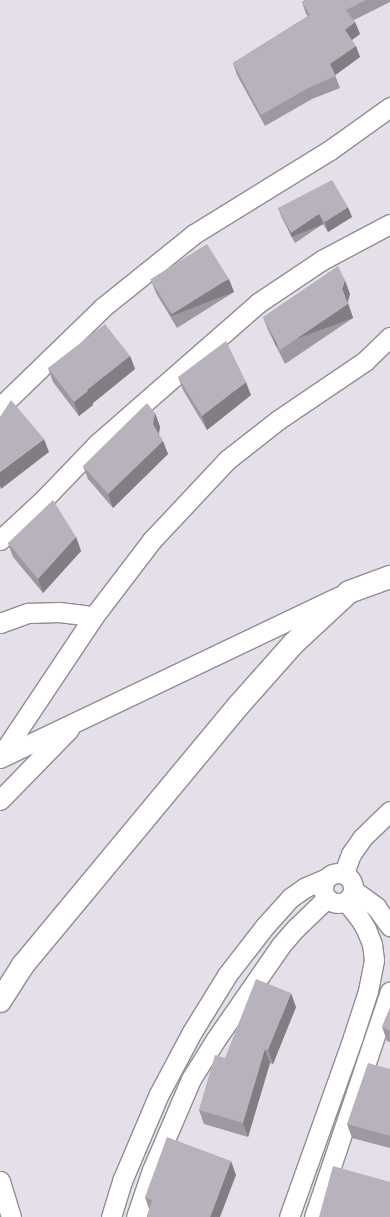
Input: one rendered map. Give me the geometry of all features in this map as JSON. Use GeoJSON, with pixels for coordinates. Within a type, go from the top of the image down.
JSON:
{"type":"FeatureCollection","features":[{"type":"Feature","properties":{"kind":"main road"},"geometry":{"type":"LineString","coordinates":[[0,1001],[23,965],[238,706],[294,644],[349,592],[390,577]]}},
{"type":"Feature","properties":{"kind":"street"},"geometry":{"type":"LineString","coordinates":[[0,407],[102,308],[194,234],[330,150],[390,107]]}},
{"type":"Feature","properties":{"kind":"street"},"geometry":{"type":"LineString","coordinates":[[0,540],[44,499],[97,444],[258,303],[322,260],[390,224]]}},
{"type":"Feature","properties":{"kind":"street"},"geometry":{"type":"LineString","coordinates":[[0,758],[63,660],[94,616],[152,540],[227,460],[278,420],[365,361],[390,338]]}},
{"type":"Feature","properties":{"kind":"street"},"geometry":{"type":"LineString","coordinates":[[365,361],[390,355]]}},
{"type":"Feature","properties":{"kind":"street"},"geometry":{"type":"LineString","coordinates":[[0,758],[349,592]]}},
{"type":"Feature","properties":{"kind":"street"},"geometry":{"type":"LineString","coordinates":[[0,623],[28,613],[59,612],[94,616]]}},
{"type":"Feature","properties":{"kind":"street"},"geometry":{"type":"LineString","coordinates":[[0,800],[77,721]]}},
{"type":"Feature","properties":{"kind":"street"},"geometry":{"type":"LineString","coordinates":[[344,874],[351,854],[362,838],[390,811]]}},
{"type":"Feature","properties":{"kind":"street"},"geometry":{"type":"LineString","coordinates":[[112,1217],[122,1181],[167,1078],[192,1032],[227,975],[245,950],[290,898],[306,887],[325,879],[330,874],[337,872],[349,877],[353,883],[350,896],[372,944],[374,960],[368,990],[289,1217]]}},
{"type":"Feature","properties":{"kind":"street"},"geometry":{"type":"LineString","coordinates":[[325,879],[324,892],[327,898],[332,902],[339,903],[350,896]]}},
{"type":"Feature","properties":{"kind":"street"},"geometry":{"type":"LineString","coordinates":[[350,896],[376,907],[390,926]]}},
{"type":"Feature","properties":{"kind":"street"},"geometry":{"type":"LineString","coordinates":[[136,1217],[152,1170],[191,1079],[216,1039],[281,945],[327,898]]}},
{"type":"Feature","properties":{"kind":"street"},"geometry":{"type":"LineString","coordinates":[[245,950],[265,968]]}},
{"type":"Feature","properties":{"kind":"street"},"geometry":{"type":"LineString","coordinates":[[314,1217],[390,990]]}},
{"type":"Feature","properties":{"kind":"street"},"geometry":{"type":"LineString","coordinates":[[153,1110],[174,1118]]}},
{"type":"Feature","properties":{"kind":"street"},"geometry":{"type":"LineString","coordinates":[[308,1160],[331,1165]]}},
{"type":"Feature","properties":{"kind":"street"},"geometry":{"type":"LineString","coordinates":[[0,1181],[11,1217]]}},
{"type":"Feature","properties":{"kind":"building"},"geometry":{"type":"Polygon","coordinates":[[[305,0],[366,0],[346,10],[355,22],[345,30],[356,46],[330,64],[336,76],[308,88],[261,115],[233,63],[310,15],[302,2],[305,0]]]}},
{"type":"Feature","properties":{"kind":"building"},"geometry":{"type":"Polygon","coordinates":[[[332,180],[348,207],[325,222],[319,214],[291,233],[278,208],[332,180]]]}},
{"type":"Feature","properties":{"kind":"building"},"geometry":{"type":"Polygon","coordinates":[[[207,244],[229,279],[172,314],[150,280],[207,244]]]}},
{"type":"Feature","properties":{"kind":"building"},"geometry":{"type":"Polygon","coordinates":[[[338,266],[345,280],[342,289],[348,304],[280,350],[263,317],[338,266]]]}},
{"type":"Feature","properties":{"kind":"building"},"geometry":{"type":"Polygon","coordinates":[[[105,324],[130,356],[74,402],[48,368],[105,324]]]}},
{"type":"Feature","properties":{"kind":"building"},"geometry":{"type":"Polygon","coordinates":[[[226,341],[246,382],[202,416],[178,377],[226,341]]]}},
{"type":"Feature","properties":{"kind":"building"},"geometry":{"type":"Polygon","coordinates":[[[11,400],[44,439],[0,472],[0,417],[11,400]]]}},
{"type":"Feature","properties":{"kind":"building"},"geometry":{"type":"Polygon","coordinates":[[[147,403],[155,413],[153,424],[163,441],[108,494],[83,466],[147,403]]]}},
{"type":"Feature","properties":{"kind":"building"},"geometry":{"type":"Polygon","coordinates":[[[53,500],[76,537],[38,579],[8,543],[53,500]]]}},
{"type":"Feature","properties":{"kind":"building"},"geometry":{"type":"Polygon","coordinates":[[[256,979],[291,993],[268,1050],[265,1049],[243,1123],[199,1110],[215,1055],[225,1058],[256,979]]]}},
{"type":"Feature","properties":{"kind":"building"},"geometry":{"type":"Polygon","coordinates":[[[390,1008],[390,1031],[382,1027],[390,1008]]]}},
{"type":"Feature","properties":{"kind":"building"},"geometry":{"type":"Polygon","coordinates":[[[368,1063],[390,1069],[390,1136],[347,1124],[368,1063]]]}},
{"type":"Feature","properties":{"kind":"building"},"geometry":{"type":"Polygon","coordinates":[[[167,1137],[231,1161],[210,1217],[147,1217],[152,1200],[145,1197],[167,1137]]]}},
{"type":"Feature","properties":{"kind":"building"},"geometry":{"type":"Polygon","coordinates":[[[333,1166],[390,1182],[390,1217],[319,1217],[333,1166]]]}}]}
